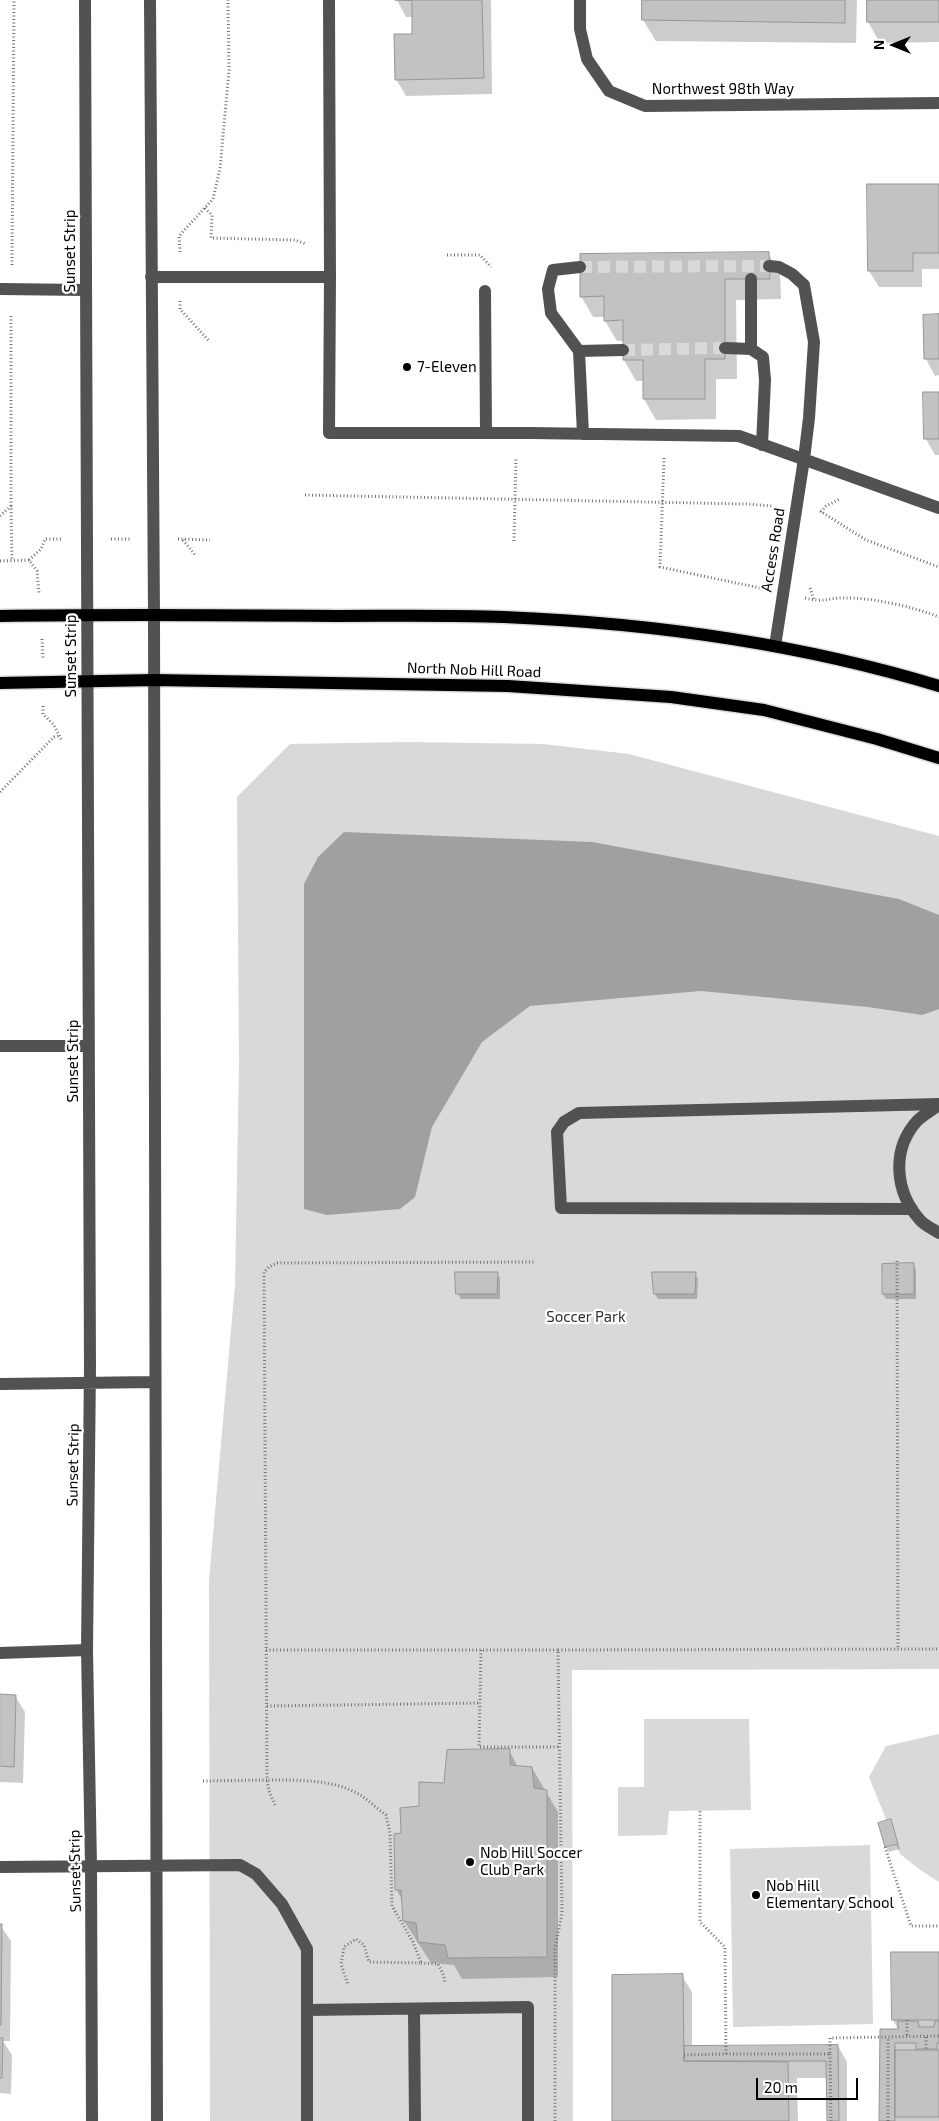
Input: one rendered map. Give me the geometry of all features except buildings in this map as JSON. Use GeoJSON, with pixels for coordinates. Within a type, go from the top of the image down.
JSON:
{"type":"FeatureCollection","features":[{"type":"Feature","properties":{"kind":"main road"},"geometry":{"type":"LineString","coordinates":[[0,616],[154,614],[504,617],[670,629],[775,646],[888,670],[939,686]]}},
{"type":"Feature","properties":{"kind":"main road","name":"North Nob Hill Road"},"geometry":{"type":"LineString","coordinates":[[0,683],[154,680],[508,686],[671,697],[764,710],[877,739],[939,758]]}},
{"type":"Feature","properties":{"kind":"street","name":"Sunset Strip"},"geometry":{"type":"LineString","coordinates":[[85,0],[90,1383],[87,1650],[91,1865],[92,2121]]}},
{"type":"Feature","properties":{"kind":"street"},"geometry":{"type":"LineString","coordinates":[[150,0],[154,614],[157,2121]]}},
{"type":"Feature","properties":{"kind":"street"},"geometry":{"type":"LineString","coordinates":[[329,0],[330,433],[740,436],[939,508]]}},
{"type":"Feature","properties":{"kind":"street","name":"Northwest 98th Way"},"geometry":{"type":"LineString","coordinates":[[580,0],[580,29],[587,59],[609,91],[645,106],[939,103]]}},
{"type":"Feature","properties":{"kind":"street","name":"Access Road"},"geometry":{"type":"LineString","coordinates":[[769,266],[779,267],[792,274],[804,285],[814,342],[804,460],[775,646]]}},
{"type":"Feature","properties":{"kind":"street"},"geometry":{"type":"LineString","coordinates":[[580,267],[553,270],[548,289],[551,313],[579,351],[583,434]]}},
{"type":"Feature","properties":{"kind":"street"},"geometry":{"type":"LineString","coordinates":[[151,277],[330,277]]}},
{"type":"Feature","properties":{"kind":"street"},"geometry":{"type":"LineString","coordinates":[[751,279],[751,349]]}},
{"type":"Feature","properties":{"kind":"street"},"geometry":{"type":"LineString","coordinates":[[6,289],[86,290]]}},
{"type":"Feature","properties":{"kind":"street"},"geometry":{"type":"LineString","coordinates":[[485,291],[486,433]]}},
{"type":"Feature","properties":{"kind":"street"},"geometry":{"type":"LineString","coordinates":[[725,348],[751,349],[763,357],[765,380],[762,445]]}},
{"type":"Feature","properties":{"kind":"street"},"geometry":{"type":"LineString","coordinates":[[579,351],[623,350]]}},
{"type":"Feature","properties":{"kind":"street"},"geometry":{"type":"LineString","coordinates":[[0,1046],[89,1046]]}},
{"type":"Feature","properties":{"kind":"street"},"geometry":{"type":"LineString","coordinates":[[912,1209],[561,1208],[558,1132],[564,1122],[578,1113],[939,1104]]}},
{"type":"Feature","properties":{"kind":"street"},"geometry":{"type":"LineString","coordinates":[[939,1104],[918,1120],[903,1144],[898,1172],[905,1199],[921,1222],[939,1233]]}},
{"type":"Feature","properties":{"kind":"street"},"geometry":{"type":"LineString","coordinates":[[0,1384],[155,1382]]}},
{"type":"Feature","properties":{"kind":"street"},"geometry":{"type":"LineString","coordinates":[[0,1653],[87,1650]]}},
{"type":"Feature","properties":{"kind":"street"},"geometry":{"type":"LineString","coordinates":[[0,1866],[240,1865],[256,1874],[282,1904],[307,1949],[307,2121]]}},
{"type":"Feature","properties":{"kind":"street"},"geometry":{"type":"LineString","coordinates":[[307,2010],[528,2007],[528,2121]]}},
{"type":"Feature","properties":{"kind":"street"},"geometry":{"type":"LineString","coordinates":[[414,2009],[415,2121]]}},
{"type":"Feature","properties":{"kind":"path"},"geometry":{"type":"LineString","coordinates":[[12,561],[6,289],[14,0]]}},
{"type":"Feature","properties":{"kind":"path"},"geometry":{"type":"LineString","coordinates":[[210,341],[180,309],[179,236],[214,199],[220,169],[229,70],[228,0]]}},
{"type":"Feature","properties":{"kind":"path"},"geometry":{"type":"LineString","coordinates":[[205,208],[212,215],[211,238],[295,240],[330,253]]}},
{"type":"Feature","properties":{"kind":"path"},"geometry":{"type":"LineString","coordinates":[[664,435],[660,567],[822,602],[842,598],[865,600],[900,606],[939,617]]}},
{"type":"Feature","properties":{"kind":"path"},"geometry":{"type":"LineString","coordinates":[[305,495],[770,506],[797,505],[821,512],[866,540],[939,567]]}},
{"type":"Feature","properties":{"kind":"path"},"geometry":{"type":"LineString","coordinates":[[819,516],[826,506],[843,498]]}},
{"type":"Feature","properties":{"kind":"path"},"geometry":{"type":"LineString","coordinates":[[0,516],[11,506]]}},
{"type":"Feature","properties":{"kind":"path"},"geometry":{"type":"LineString","coordinates":[[0,561],[29,560],[41,549],[45,539],[210,540]]}},
{"type":"Feature","properties":{"kind":"path"},"geometry":{"type":"LineString","coordinates":[[183,540],[196,556]]}},
{"type":"Feature","properties":{"kind":"path"},"geometry":{"type":"LineString","coordinates":[[0,792],[54,737],[59,736],[54,725],[43,714],[44,682],[37,571],[29,560]]}},
{"type":"Feature","properties":{"kind":"path"},"geometry":{"type":"LineString","coordinates":[[808,582],[814,600]]}},
{"type":"Feature","properties":{"kind":"path"},"geometry":{"type":"LineString","coordinates":[[897,1261],[898,1649]]}},
{"type":"Feature","properties":{"kind":"path"},"geometry":{"type":"LineString","coordinates":[[276,1805],[269,1791],[268,1780],[264,1272],[277,1263],[536,1262]]}},
{"type":"Feature","properties":{"kind":"path"},"geometry":{"type":"LineString","coordinates":[[266,1650],[939,1649]]}},
{"type":"Feature","properties":{"kind":"path"},"geometry":{"type":"LineString","coordinates":[[481,1650],[479,1747],[560,1747]]}},
{"type":"Feature","properties":{"kind":"path"},"geometry":{"type":"LineString","coordinates":[[555,2121],[555,1949],[562,1913],[558,1650]]}},
{"type":"Feature","properties":{"kind":"path"},"geometry":{"type":"LineString","coordinates":[[267,1706],[480,1703]]}},
{"type":"Feature","properties":{"kind":"path"},"geometry":{"type":"LineString","coordinates":[[203,1781],[301,1780],[333,1785],[361,1795],[386,1815],[390,1833],[392,1906],[413,1942],[421,1963],[369,1962],[364,1945],[356,1939],[344,1947],[341,1964],[347,1985],[356,1989]]}},
{"type":"Feature","properties":{"kind":"path"},"geometry":{"type":"LineString","coordinates":[[700,1811],[700,1922],[725,1947],[726,2054]]}},
{"type":"Feature","properties":{"kind":"path"},"geometry":{"type":"LineString","coordinates":[[885,1847],[911,1926],[939,1926]]}},
{"type":"Feature","properties":{"kind":"path"},"geometry":{"type":"LineString","coordinates":[[907,2020],[907,2037]]}},
{"type":"Feature","properties":{"kind":"path"},"geometry":{"type":"LineString","coordinates":[[830,2121],[830,2038],[939,2036]]}},
{"type":"Feature","properties":{"kind":"path"},"geometry":{"type":"LineString","coordinates":[[888,2037],[888,2121]]}},
{"type":"Feature","properties":{"kind":"path"},"geometry":{"type":"LineString","coordinates":[[926,2037],[926,2050]]}},
{"type":"Feature","properties":{"kind":"path"},"geometry":{"type":"LineString","coordinates":[[684,2054],[830,2054]]}},
{"type":"Feature","properties":{"kind":"green space","name":"Soccer Park"},"geometry":{"type":"Polygon","coordinates":[[[408,742],[543,744],[629,754],[939,836],[939,1669],[572,1670],[573,2121],[210,2121],[209,1580],[235,1285],[239,1063],[237,797],[290,744],[408,742]]]}},
{"type":"Feature","properties":{"kind":"green space"},"geometry":{"type":"Polygon","coordinates":[[[644,1719],[749,1719],[751,1810],[669,1811],[667,1835],[618,1836],[618,1787],[644,1787],[644,1719]]]}},
{"type":"Feature","properties":{"kind":"green space"},"geometry":{"type":"Polygon","coordinates":[[[939,1734],[939,1882],[900,1854],[869,1777],[886,1746],[939,1734]]]}},
{"type":"Feature","properties":{"kind":"green space"},"geometry":{"type":"Polygon","coordinates":[[[870,1845],[873,2024],[733,2027],[730,1849],[870,1845]]]}},
{"type":"Feature","properties":{"kind":"shaded area"},"geometry":{"type":"Polygon","coordinates":[[[344,832],[592,842],[899,899],[939,915],[939,1009],[922,1015],[868,1007],[701,991],[530,1006],[482,1042],[432,1127],[415,1197],[400,1209],[327,1215],[304,1209],[304,884],[318,857],[344,832]]]}},
{"type":"Feature","properties":{"kind":"tunnel"},"geometry":{"type":"LineString","coordinates":[[580,267],[769,266]]}},
{"type":"Feature","properties":{"kind":"tunnel"},"geometry":{"type":"LineString","coordinates":[[623,350],[725,348]]}},
{"type":"Feature","properties":{"kind":"place","name":"7-Eleven"},"geometry":{"type":"Point","coordinates":[407,367]}},
{"type":"Feature","properties":{"kind":"place","name":"Nob Hill Soccer Club Park"},"geometry":{"type":"Point","coordinates":[470,1862]}},
{"type":"Feature","properties":{"kind":"place","name":"Nob Hill Elementary School"},"geometry":{"type":"Point","coordinates":[756,1895]}}]}
